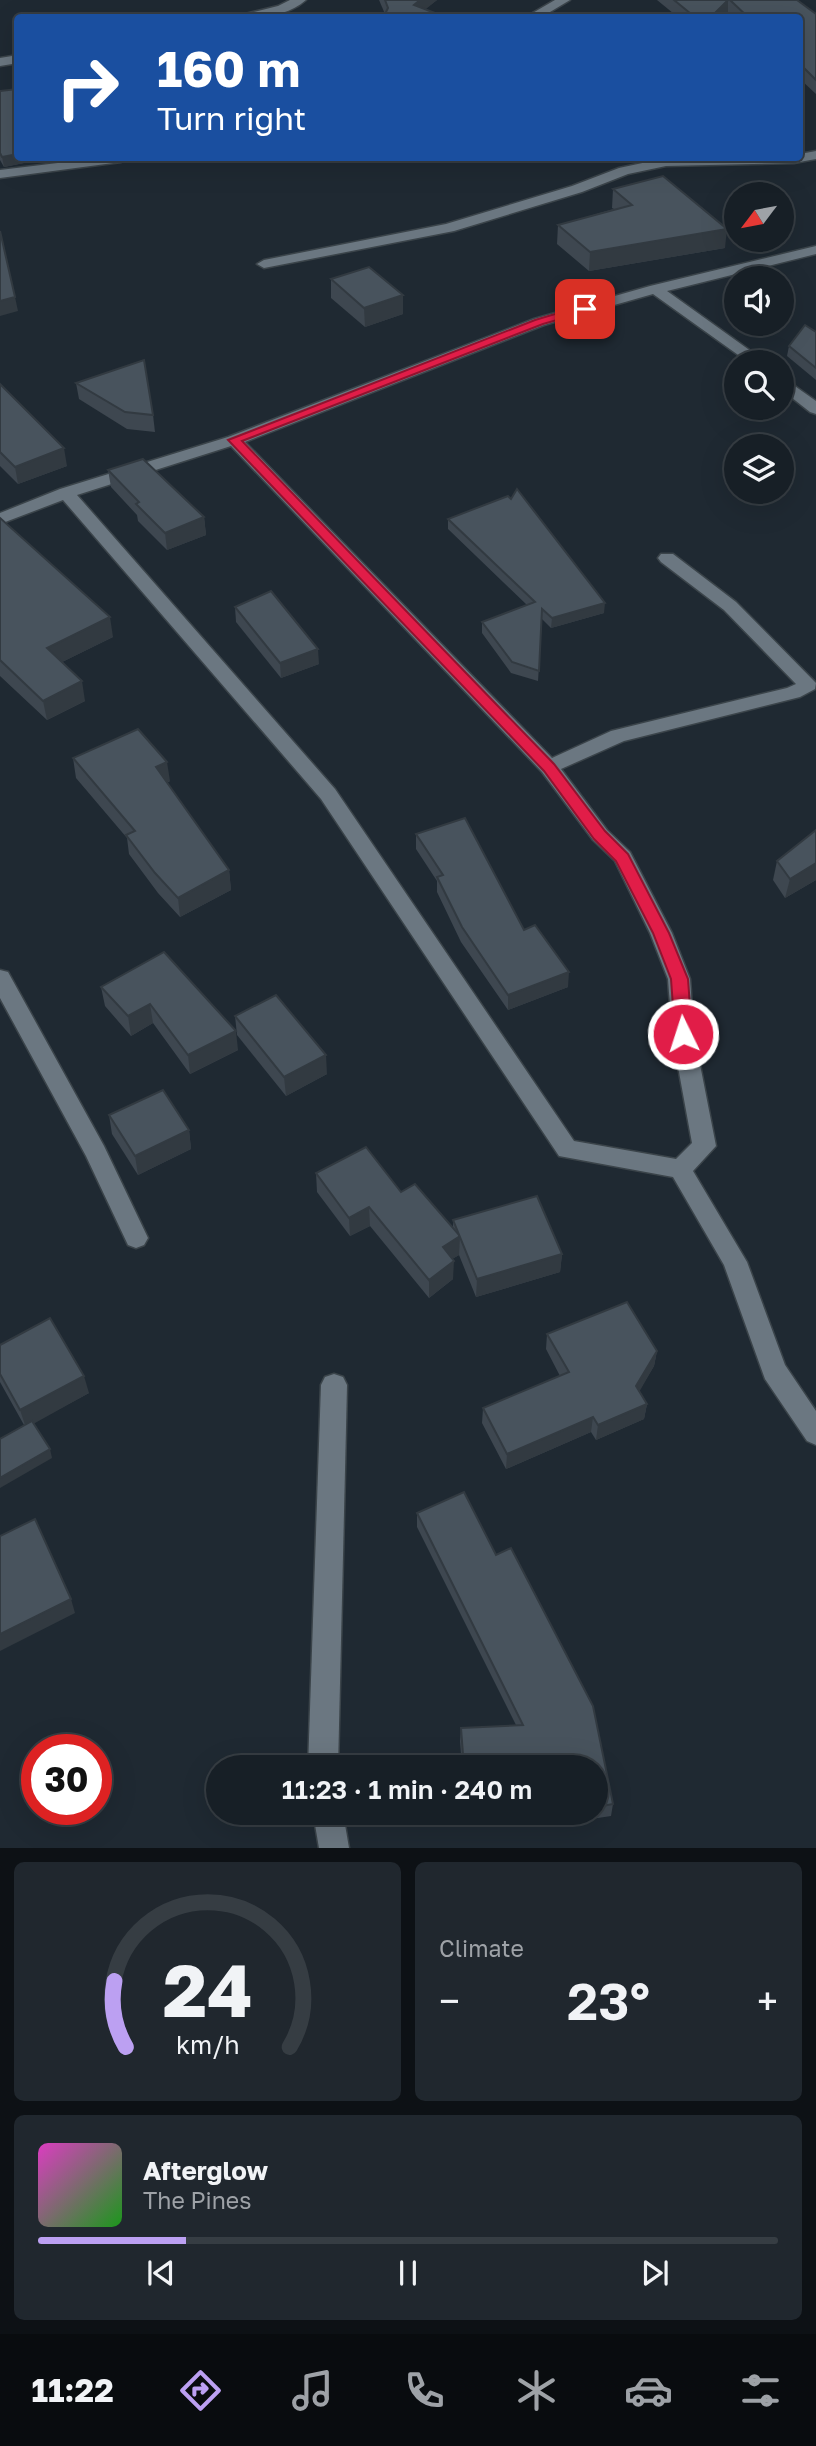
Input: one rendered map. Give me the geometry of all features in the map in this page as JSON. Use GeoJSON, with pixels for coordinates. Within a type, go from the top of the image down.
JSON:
{"type":"FeatureCollection","features":[{"type":"Feature","properties":{"kind":"street"},"geometry":{"type":"LineString","coordinates":[[255,14],[281,9],[300,0]]}},
{"type":"Feature","properties":{"kind":"street"},"geometry":{"type":"LineString","coordinates":[[538,14],[564,0]]}},
{"type":"Feature","properties":{"kind":"street"},"geometry":{"type":"LineString","coordinates":[[0,174],[103,161]]}},
{"type":"Feature","properties":{"kind":"street"},"geometry":{"type":"LineString","coordinates":[[264,264],[449,228],[577,189],[624,171],[666,162],[698,161]]}},
{"type":"Feature","properties":{"kind":"street"},"geometry":{"type":"LineString","coordinates":[[0,519],[66,493],[234,440],[539,322],[655,289],[816,250]]}},
{"type":"Feature","properties":{"kind":"street"},"geometry":{"type":"LineString","coordinates":[[655,289],[741,350]]}},
{"type":"Feature","properties":{"kind":"street"},"geometry":{"type":"LineString","coordinates":[[794,391],[816,408]]}},
{"type":"Feature","properties":{"kind":"street"},"geometry":{"type":"LineString","coordinates":[[234,440],[549,767],[600,835],[622,858],[661,933],[679,979],[683,1034],[704,1146],[680,1169]]}},
{"type":"Feature","properties":{"kind":"street"},"geometry":{"type":"LineString","coordinates":[[66,493],[328,794],[567,1149],[680,1169],[735,1262],[774,1371],[816,1433]]}},
{"type":"Feature","properties":{"kind":"street"},"geometry":{"type":"LineString","coordinates":[[549,767],[618,736],[793,693],[808,685],[730,606],[667,558]]}},
{"type":"Feature","properties":{"kind":"street"},"geometry":{"type":"LineString","coordinates":[[0,978],[96,1153],[136,1238]]}},
{"type":"Feature","properties":{"kind":"street"},"geometry":{"type":"LineString","coordinates":[[323,1755],[334,1385]]}},
{"type":"Feature","properties":{"kind":"street"},"geometry":{"type":"LineString","coordinates":[[330,1825],[334,1847]]}},
{"type":"Feature","properties":{"kind":"building"},"geometry":{"type":"Polygon","coordinates":[[[385,0],[420,0],[414,5],[438,14],[385,14],[388,8],[385,0]]]}},
{"type":"Feature","properties":{"kind":"building"},"geometry":{"type":"Polygon","coordinates":[[[674,0],[728,0],[714,14],[691,14],[674,0]]]}},
{"type":"Feature","properties":{"kind":"building"},"geometry":{"type":"Polygon","coordinates":[[[730,0],[797,0],[816,14],[816,80],[803,67],[803,14],[745,14],[730,0]]]}},
{"type":"Feature","properties":{"kind":"building"},"geometry":{"type":"Polygon","coordinates":[[[14,89],[14,155],[2,157],[0,153],[0,91],[14,89]]]}},
{"type":"Feature","properties":{"kind":"building"},"geometry":{"type":"Polygon","coordinates":[[[663,176],[724,227],[724,230],[590,252],[558,225],[632,205],[613,189],[663,176]]]}},
{"type":"Feature","properties":{"kind":"building"},"geometry":{"type":"Polygon","coordinates":[[[0,231],[15,297],[0,301],[0,231]]]}},
{"type":"Feature","properties":{"kind":"building"},"geometry":{"type":"Polygon","coordinates":[[[369,267],[403,295],[364,308],[331,279],[369,267]]]}},
{"type":"Feature","properties":{"kind":"building"},"geometry":{"type":"Polygon","coordinates":[[[805,325],[816,332],[816,368],[794,350],[789,346],[805,325]]]}},
{"type":"Feature","properties":{"kind":"building"},"geometry":{"type":"Polygon","coordinates":[[[144,360],[153,415],[125,412],[76,383],[144,360]]]}},
{"type":"Feature","properties":{"kind":"building"},"geometry":{"type":"Polygon","coordinates":[[[0,384],[64,448],[15,467],[0,452],[0,384]]]}},
{"type":"Feature","properties":{"kind":"building"},"geometry":{"type":"Polygon","coordinates":[[[143,459],[204,517],[165,533],[108,470],[143,459]]]}},
{"type":"Feature","properties":{"kind":"building"},"geometry":{"type":"Polygon","coordinates":[[[517,489],[605,603],[552,618],[542,609],[539,671],[512,662],[482,622],[535,602],[448,519],[508,496],[511,499],[517,489]]]}},
{"type":"Feature","properties":{"kind":"building"},"geometry":{"type":"Polygon","coordinates":[[[0,518],[110,617],[47,648],[82,681],[43,701],[0,660],[0,518]]]}},
{"type":"Feature","properties":{"kind":"building"},"geometry":{"type":"Polygon","coordinates":[[[271,591],[318,649],[280,663],[235,607],[271,591]]]}},
{"type":"Feature","properties":{"kind":"building"},"geometry":{"type":"Polygon","coordinates":[[[138,729],[167,762],[156,767],[229,870],[178,898],[126,835],[135,831],[73,758],[138,729]]]}},
{"type":"Feature","properties":{"kind":"building"},"geometry":{"type":"Polygon","coordinates":[[[465,818],[524,930],[535,925],[569,972],[508,995],[462,927],[437,877],[443,875],[416,834],[465,818]]]}},
{"type":"Feature","properties":{"kind":"building"},"geometry":{"type":"Polygon","coordinates":[[[816,830],[816,863],[790,879],[777,861],[816,830]]]}},
{"type":"Feature","properties":{"kind":"building"},"geometry":{"type":"Polygon","coordinates":[[[164,952],[236,1031],[188,1055],[150,1004],[128,1016],[101,987],[164,952]]]}},
{"type":"Feature","properties":{"kind":"building"},"geometry":{"type":"Polygon","coordinates":[[[276,995],[326,1055],[284,1077],[235,1016],[276,995]]]}},
{"type":"Feature","properties":{"kind":"building"},"geometry":{"type":"Polygon","coordinates":[[[163,1090],[189,1130],[135,1156],[109,1115],[163,1090]]]}},
{"type":"Feature","properties":{"kind":"building"},"geometry":{"type":"Polygon","coordinates":[[[366,1147],[401,1192],[415,1184],[460,1236],[443,1247],[454,1261],[429,1280],[369,1207],[349,1218],[316,1173],[366,1147]]]}},
{"type":"Feature","properties":{"kind":"building"},"geometry":{"type":"Polygon","coordinates":[[[537,1196],[562,1254],[477,1279],[453,1220],[537,1196]]]}},
{"type":"Feature","properties":{"kind":"building"},"geometry":{"type":"Polygon","coordinates":[[[627,1302],[657,1351],[636,1386],[647,1404],[598,1425],[593,1417],[507,1454],[483,1408],[569,1372],[547,1334],[627,1302]]]}},
{"type":"Feature","properties":{"kind":"building"},"geometry":{"type":"Polygon","coordinates":[[[50,1318],[84,1376],[20,1410],[0,1374],[0,1345],[50,1318]]]}},
{"type":"Feature","properties":{"kind":"building"},"geometry":{"type":"Polygon","coordinates":[[[32,1421],[50,1449],[0,1478],[0,1439],[32,1421]]]}},
{"type":"Feature","properties":{"kind":"building"},"geometry":{"type":"Polygon","coordinates":[[[464,1492],[496,1555],[511,1548],[593,1706],[603,1755],[463,1755],[461,1728],[523,1725],[417,1513],[464,1492]]]}},
{"type":"Feature","properties":{"kind":"building"},"geometry":{"type":"Polygon","coordinates":[[[35,1519],[71,1599],[0,1634],[0,1536],[35,1519]]]}},
{"type":"Feature","properties":{"kind":"building"},"geometry":{"type":"Polygon","coordinates":[[[608,1780],[613,1804],[608,1805],[608,1780]]]}},
{"type":"Feature","properties":{"kind":"route"},"geometry":{"type":"LineString","coordinates":[[585,309],[539,322],[234,440],[549,767],[600,835],[622,858],[661,933],[679,979],[683,1034]]}}]}
